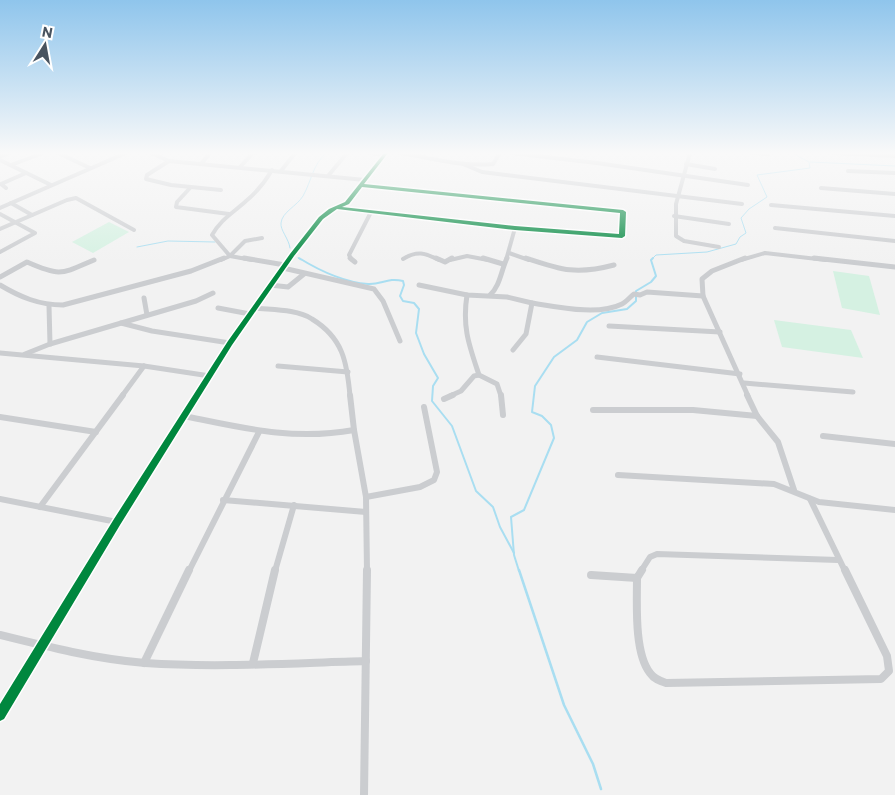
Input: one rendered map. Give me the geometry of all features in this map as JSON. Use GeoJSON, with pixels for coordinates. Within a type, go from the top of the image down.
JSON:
{"type":"FeatureCollection","features":[{"type":"Feature","properties":{"kind":"street"},"geometry":{"type":"LineString","coordinates":[[0,208],[40,190]]}},
{"type":"Feature","properties":{"kind":"street"},"geometry":{"type":"LineString","coordinates":[[188,190],[177,202],[176,207],[231,214]]}},
{"type":"Feature","properties":{"kind":"street"},"geometry":{"type":"LineString","coordinates":[[257,190],[231,214],[218,222],[212,233],[215,240],[230,256],[284,266],[304,274],[374,289],[383,301],[400,341]]}},
{"type":"Feature","properties":{"kind":"street"},"geometry":{"type":"LineString","coordinates":[[0,715],[117,522],[230,343],[270,285],[321,218],[347,203],[357,190]]}},
{"type":"Feature","properties":{"kind":"street"},"geometry":{"type":"LineString","coordinates":[[337,208],[515,228],[622,236],[624,212],[427,190]]}},
{"type":"Feature","properties":{"kind":"street"},"geometry":{"type":"LineString","coordinates":[[629,190],[742,204]]}},
{"type":"Feature","properties":{"kind":"street"},"geometry":{"type":"LineString","coordinates":[[679,190],[674,216],[678,238],[719,246]]}},
{"type":"Feature","properties":{"kind":"street"},"geometry":{"type":"LineString","coordinates":[[847,190],[895,194]]}},
{"type":"Feature","properties":{"kind":"street"},"geometry":{"type":"LineString","coordinates":[[0,229],[67,200],[78,198],[134,230]]}},
{"type":"Feature","properties":{"kind":"street"},"geometry":{"type":"LineString","coordinates":[[11,203],[32,215]]}},
{"type":"Feature","properties":{"kind":"street"},"geometry":{"type":"LineString","coordinates":[[771,205],[895,216]]}},
{"type":"Feature","properties":{"kind":"street"},"geometry":{"type":"LineString","coordinates":[[355,262],[349,255],[371,212]]}},
{"type":"Feature","properties":{"kind":"street"},"geometry":{"type":"LineString","coordinates":[[0,214],[35,233],[0,252]]}},
{"type":"Feature","properties":{"kind":"street"},"geometry":{"type":"LineString","coordinates":[[674,216],[730,224]]}},
{"type":"Feature","properties":{"kind":"street"},"geometry":{"type":"LineString","coordinates":[[490,295],[497,289],[503,264],[509,254],[515,228]]}},
{"type":"Feature","properties":{"kind":"street"},"geometry":{"type":"LineString","coordinates":[[775,228],[895,241]]}},
{"type":"Feature","properties":{"kind":"street"},"geometry":{"type":"LineString","coordinates":[[0,285],[32,302],[49,306],[72,303],[165,279],[230,256],[245,241],[262,238]]}},
{"type":"Feature","properties":{"kind":"street"},"geometry":{"type":"LineString","coordinates":[[403,259],[417,251],[434,256],[445,262],[455,257],[466,257],[487,259],[503,264]]}},
{"type":"Feature","properties":{"kind":"street"},"geometry":{"type":"LineString","coordinates":[[509,254],[525,258],[540,265],[584,272],[614,265]]}},
{"type":"Feature","properties":{"kind":"street"},"geometry":{"type":"LineString","coordinates":[[794,490],[778,442],[757,416],[740,374],[703,296],[702,279],[704,275],[756,254],[773,254],[895,267]]}},
{"type":"Feature","properties":{"kind":"street"},"geometry":{"type":"LineString","coordinates":[[0,277],[27,262],[48,271],[62,273],[94,260]]}},
{"type":"Feature","properties":{"kind":"street"},"geometry":{"type":"LineString","coordinates":[[270,285],[288,287],[304,274]]}},
{"type":"Feature","properties":{"kind":"street"},"geometry":{"type":"LineString","coordinates":[[419,285],[467,295],[507,297],[572,309],[602,309],[622,304],[638,294],[650,292],[703,296]]}},
{"type":"Feature","properties":{"kind":"street"},"geometry":{"type":"LineString","coordinates":[[497,289],[507,297]]}},
{"type":"Feature","properties":{"kind":"street"},"geometry":{"type":"LineString","coordinates":[[24,354],[50,344],[196,301],[213,293]]}},
{"type":"Feature","properties":{"kind":"street"},"geometry":{"type":"LineString","coordinates":[[467,295],[464,316],[469,346],[479,375]]}},
{"type":"Feature","properties":{"kind":"street"},"geometry":{"type":"LineString","coordinates":[[144,298],[147,315]]}},
{"type":"Feature","properties":{"kind":"street"},"geometry":{"type":"LineString","coordinates":[[513,350],[523,341],[527,333],[532,303]]}},
{"type":"Feature","properties":{"kind":"street"},"geometry":{"type":"LineString","coordinates":[[49,306],[50,344]]}},
{"type":"Feature","properties":{"kind":"street"},"geometry":{"type":"LineString","coordinates":[[218,308],[289,312],[311,318],[338,342],[348,372],[354,430],[366,497],[368,598],[364,795]]}},
{"type":"Feature","properties":{"kind":"street"},"geometry":{"type":"LineString","coordinates":[[121,323],[152,331],[230,343]]}},
{"type":"Feature","properties":{"kind":"street"},"geometry":{"type":"LineString","coordinates":[[610,326],[720,332]]}},
{"type":"Feature","properties":{"kind":"street"},"geometry":{"type":"LineString","coordinates":[[0,353],[144,366],[210,376]]}},
{"type":"Feature","properties":{"kind":"street"},"geometry":{"type":"LineString","coordinates":[[597,357],[740,374]]}},
{"type":"Feature","properties":{"kind":"street"},"geometry":{"type":"LineString","coordinates":[[40,507],[144,366]]}},
{"type":"Feature","properties":{"kind":"street"},"geometry":{"type":"LineString","coordinates":[[278,366],[348,372]]}},
{"type":"Feature","properties":{"kind":"street"},"geometry":{"type":"LineString","coordinates":[[444,399],[461,391],[474,376],[479,375],[494,380],[499,384],[503,414]]}},
{"type":"Feature","properties":{"kind":"street"},"geometry":{"type":"LineString","coordinates":[[744,383],[853,392]]}},
{"type":"Feature","properties":{"kind":"street"},"geometry":{"type":"LineString","coordinates":[[366,497],[419,487],[432,483],[436,477],[437,472],[424,408]]}},
{"type":"Feature","properties":{"kind":"street"},"geometry":{"type":"LineString","coordinates":[[593,410],[693,410],[757,416]]}},
{"type":"Feature","properties":{"kind":"street"},"geometry":{"type":"LineString","coordinates":[[184,416],[260,432],[290,436],[318,436],[354,430]]}},
{"type":"Feature","properties":{"kind":"street"},"geometry":{"type":"LineString","coordinates":[[0,417],[96,432]]}},
{"type":"Feature","properties":{"kind":"street"},"geometry":{"type":"LineString","coordinates":[[144,663],[223,500],[260,432]]}},
{"type":"Feature","properties":{"kind":"street"},"geometry":{"type":"LineString","coordinates":[[823,436],[895,444]]}},
{"type":"Feature","properties":{"kind":"street"},"geometry":{"type":"LineString","coordinates":[[618,475],[774,484],[794,490],[810,499],[895,510]]}},
{"type":"Feature","properties":{"kind":"street"},"geometry":{"type":"LineString","coordinates":[[0,499],[117,522]]}},
{"type":"Feature","properties":{"kind":"street"},"geometry":{"type":"LineString","coordinates":[[810,499],[838,560],[887,656],[889,671],[881,680],[666,683],[658,681],[648,670],[644,658],[637,610],[637,578],[650,557],[657,554],[838,560]]}},
{"type":"Feature","properties":{"kind":"street"},"geometry":{"type":"LineString","coordinates":[[223,500],[366,512]]}},
{"type":"Feature","properties":{"kind":"street"},"geometry":{"type":"LineString","coordinates":[[253,662],[274,575],[294,505]]}},
{"type":"Feature","properties":{"kind":"street"},"geometry":{"type":"LineString","coordinates":[[591,575],[637,578]]}},
{"type":"Feature","properties":{"kind":"street"},"geometry":{"type":"LineString","coordinates":[[0,635],[93,657],[144,663],[187,665],[253,662],[366,662]]}},
{"type":"Feature","properties":{"kind":"green space"},"geometry":{"type":"Polygon","coordinates":[[[109,222],[129,232],[93,253],[72,242],[109,222]]]}},
{"type":"Feature","properties":{"kind":"green space"},"geometry":{"type":"Polygon","coordinates":[[[833,271],[869,276],[880,315],[842,308],[833,271]]]}},
{"type":"Feature","properties":{"kind":"green space"},"geometry":{"type":"Polygon","coordinates":[[[774,320],[851,330],[863,358],[782,347],[774,320]]]}},
{"type":"Feature","properties":{"kind":"waterway"},"geometry":{"type":"LineString","coordinates":[[290,248],[282,229],[282,219],[306,190]]}},
{"type":"Feature","properties":{"kind":"waterway"},"geometry":{"type":"LineString","coordinates":[[514,553],[511,517],[524,510],[554,438],[551,425],[542,416],[532,412],[535,386],[554,357],[577,340],[587,322],[602,313],[627,309],[636,301],[636,291],[651,282],[656,276],[651,260],[656,255],[707,252],[736,244],[740,237],[746,233],[741,218],[749,209],[767,197],[764,190]]}},
{"type":"Feature","properties":{"kind":"waterway"},"geometry":{"type":"LineString","coordinates":[[137,247],[168,241],[215,242]]}},
{"type":"Feature","properties":{"kind":"waterway"},"geometry":{"type":"LineString","coordinates":[[299,258],[323,271],[359,283],[403,281],[404,285],[400,296],[403,301],[414,303],[419,309],[416,333],[424,354],[438,378],[433,386],[432,401],[452,426],[476,491],[493,507],[500,527],[514,553]]}},
{"type":"Feature","properties":{"kind":"waterway"},"geometry":{"type":"LineString","coordinates":[[514,553],[519,571]]}},
{"type":"Feature","properties":{"kind":"waterway"},"geometry":{"type":"LineString","coordinates":[[519,570],[564,705],[593,764],[601,789]]}},
{"type":"Feature","properties":{"kind":"cycle path"},"geometry":{"type":"LineString","coordinates":[[0,715],[117,522],[230,343],[292,255],[321,218],[331,210],[347,203],[357,190]]}},
{"type":"Feature","properties":{"kind":"cycle path"},"geometry":{"type":"LineString","coordinates":[[337,208],[515,228],[622,236],[623,212],[410,190]]}}]}
